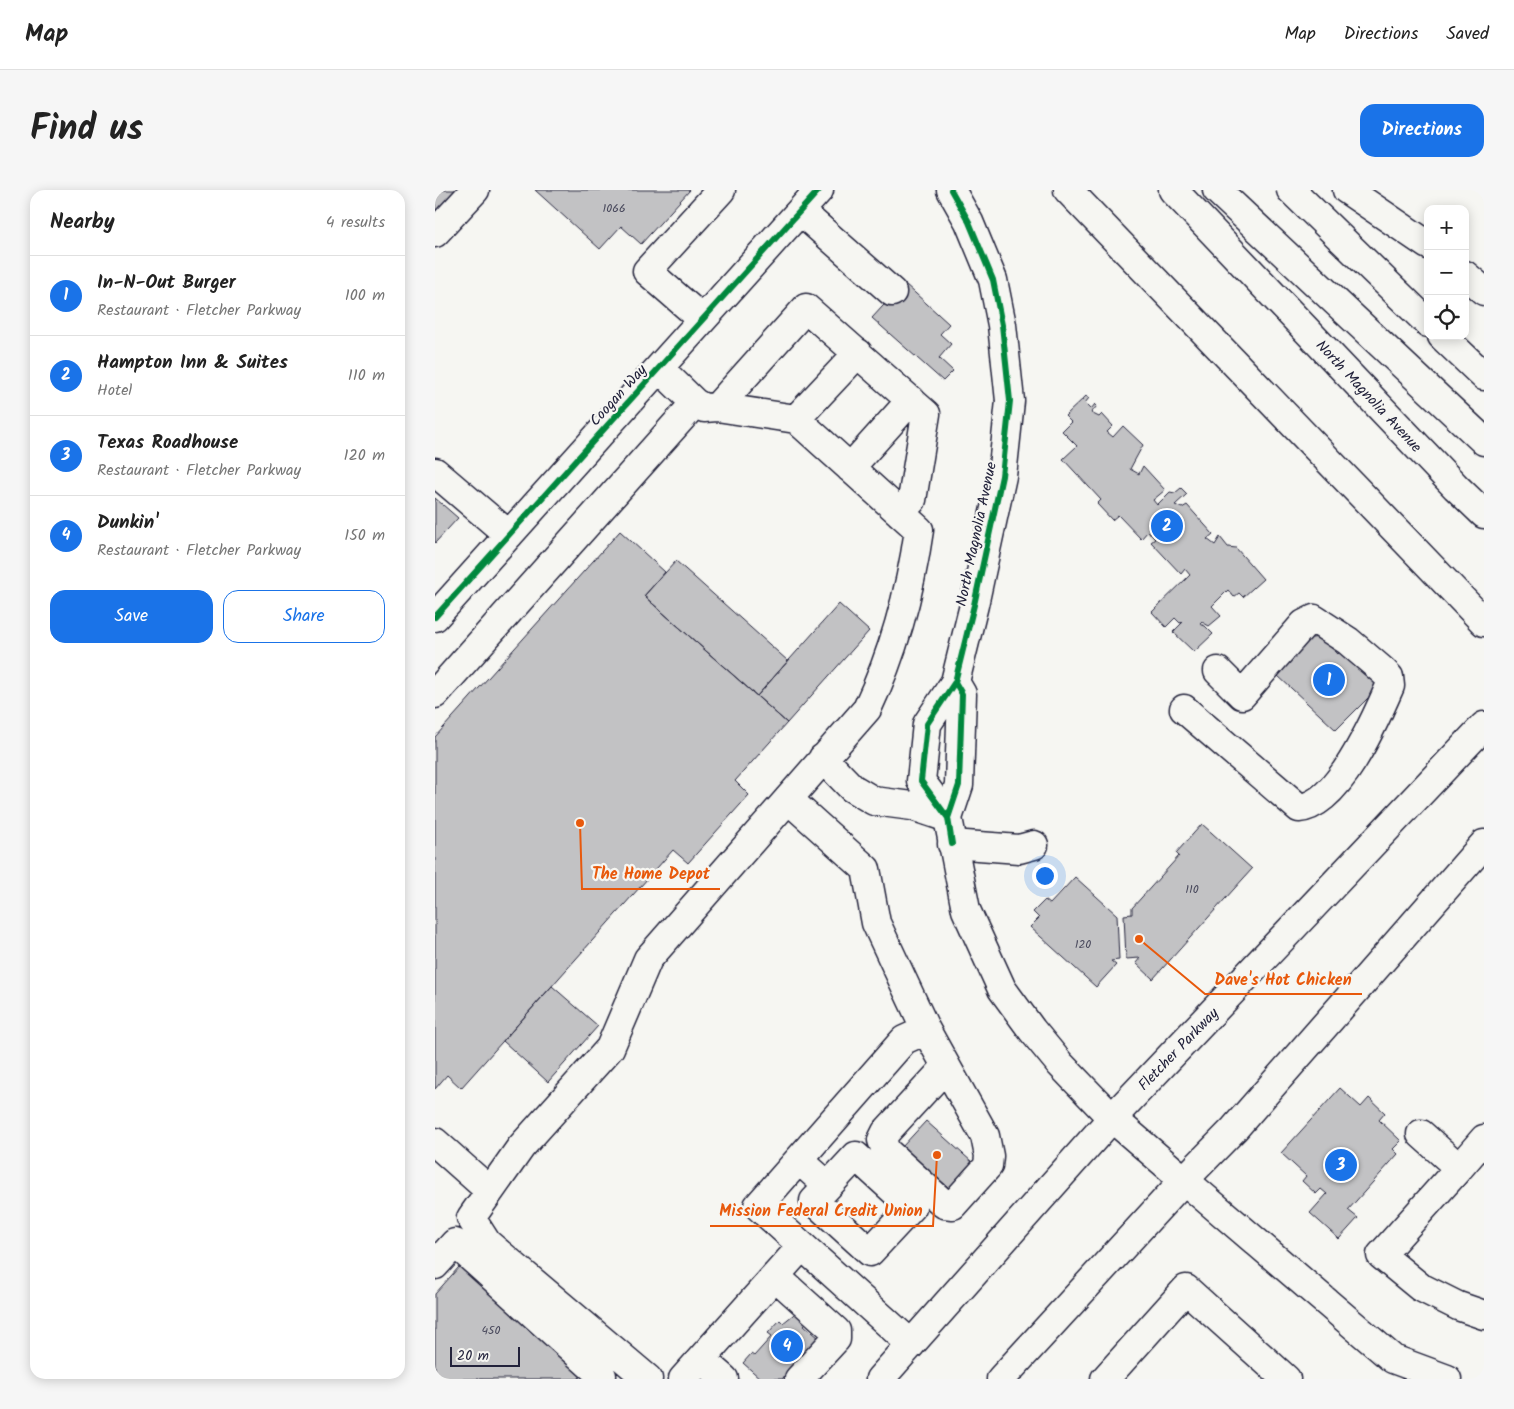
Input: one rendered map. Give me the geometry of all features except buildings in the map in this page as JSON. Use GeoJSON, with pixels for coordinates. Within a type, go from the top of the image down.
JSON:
{"type":"FeatureCollection","features":[{"type":"Feature","properties":{"kind":"main road"},"geometry":{"type":"LineString","coordinates":[[435,233],[475,190]]}},
{"type":"Feature","properties":{"kind":"main road"},"geometry":{"type":"LineString","coordinates":[[702,319],[647,271],[721,190]]}},
{"type":"Feature","properties":{"kind":"main road","name":"Coogan Way"},"geometry":{"type":"LineString","coordinates":[[435,617],[819,190]]}},
{"type":"Feature","properties":{"kind":"main road","name":"North Magnolia Avenue"},"geometry":{"type":"LineString","coordinates":[[951,190],[969,222],[993,280],[1002,325],[1010,401],[1003,476],[955,682],[927,724],[921,781],[950,831],[966,910],[1002,989],[1060,1064],[1112,1118],[1393,1359],[1447,1379]]}},
{"type":"Feature","properties":{"kind":"main road"},"geometry":{"type":"LineString","coordinates":[[1068,190],[1484,622]]}},
{"type":"Feature","properties":{"kind":"main road","name":"North Magnolia Avenue"},"geometry":{"type":"LineString","coordinates":[[1173,190],[1456,487],[1484,514]]}},
{"type":"Feature","properties":{"kind":"main road"},"geometry":{"type":"LineString","coordinates":[[1217,190],[1484,441]]}},
{"type":"Feature","properties":{"kind":"main road"},"geometry":{"type":"LineString","coordinates":[[1291,190],[1424,319]]}},
{"type":"Feature","properties":{"kind":"main road"},"geometry":{"type":"LineString","coordinates":[[1347,190],[1424,242]]}},
{"type":"Feature","properties":{"kind":"main road"},"geometry":{"type":"LineString","coordinates":[[800,211],[892,292]]}},
{"type":"Feature","properties":{"kind":"main road"},"geometry":{"type":"LineString","coordinates":[[1469,278],[1484,291]]}},
{"type":"Feature","properties":{"kind":"main road"},"geometry":{"type":"LineString","coordinates":[[435,694],[706,405],[806,308],[926,414],[912,500],[900,514]]}},
{"type":"Feature","properties":{"kind":"main road"},"geometry":{"type":"LineString","coordinates":[[1446,340],[1484,376]]}},
{"type":"Feature","properties":{"kind":"main road"},"geometry":{"type":"LineString","coordinates":[[796,419],[857,354]]}},
{"type":"Feature","properties":{"kind":"main road"},"geometry":{"type":"LineString","coordinates":[[648,1379],[487,1243],[471,1218],[521,1147],[610,1048],[648,959],[867,709],[886,670],[912,578],[919,530],[796,419],[706,405],[659,368]]}},
{"type":"Feature","properties":{"kind":"main road"},"geometry":{"type":"LineString","coordinates":[[850,468],[911,400]]}},
{"type":"Feature","properties":{"kind":"main road"},"geometry":{"type":"LineString","coordinates":[[435,472],[509,535]]}},
{"type":"Feature","properties":{"kind":"main road"},"geometry":{"type":"LineString","coordinates":[[1184,709],[1299,808],[1307,807],[1339,780],[1361,747],[1390,686],[1389,677],[1383,671],[1348,641],[1314,619],[1304,624],[1242,695],[1218,671]]}},
{"type":"Feature","properties":{"kind":"main road","name":"North Magnolia Avenue"},"geometry":{"type":"LineString","coordinates":[[950,831],[959,785],[962,694],[955,682]]}},
{"type":"Feature","properties":{"kind":"main road","name":"Fletcher Parkway"},"geometry":{"type":"LineString","coordinates":[[880,1379],[1112,1118],[1484,726]]}},
{"type":"Feature","properties":{"kind":"main road"},"geometry":{"type":"LineString","coordinates":[[823,758],[852,788],[874,801],[912,806],[950,831],[1019,849],[1034,845]]}},
{"type":"Feature","properties":{"kind":"main road"},"geometry":{"type":"LineString","coordinates":[[788,799],[866,869],[876,923],[926,1030],[985,1136],[989,1156],[988,1166],[953,1205],[944,1204],[936,1197],[885,1150],[882,1140],[885,1132],[946,1067]]}},
{"type":"Feature","properties":{"kind":"main road"},"geometry":{"type":"LineString","coordinates":[[1001,1379],[1184,1180],[1234,1129],[1484,844]]}},
{"type":"Feature","properties":{"kind":"main road"},"geometry":{"type":"LineString","coordinates":[[911,1344],[758,1206],[905,1040],[926,1030]]}},
{"type":"Feature","properties":{"kind":"main road"},"geometry":{"type":"LineString","coordinates":[[1421,1134],[1459,1168]]}},
{"type":"Feature","properties":{"kind":"main road"},"geometry":{"type":"LineString","coordinates":[[1484,1139],[1381,1255],[1420,1287],[1458,1306],[1484,1315]]}},
{"type":"Feature","properties":{"kind":"main road"},"geometry":{"type":"LineString","coordinates":[[435,1142],[490,1191]]}},
{"type":"Feature","properties":{"kind":"main road"},"geometry":{"type":"LineString","coordinates":[[799,1160],[828,1186]]}},
{"type":"Feature","properties":{"kind":"main road"},"geometry":{"type":"LineString","coordinates":[[435,1265],[455,1243],[603,1376],[600,1379]]}},
{"type":"Feature","properties":{"kind":"main road"},"geometry":{"type":"LineString","coordinates":[[683,1379],[802,1246]]}},
{"type":"Feature","properties":{"kind":"main road"},"geometry":{"type":"LineString","coordinates":[[775,1276],[836,1330],[836,1339],[799,1379]]}},
{"type":"Feature","properties":{"kind":"main road"},"geometry":{"type":"LineString","coordinates":[[1105,1379],[1186,1290],[1286,1379]]}},
{"type":"Feature","properties":{"kind":"main road"},"geometry":{"type":"LineString","coordinates":[[701,1359],[724,1379]]}},
{"type":"Feature","properties":{"kind":"cycle path"},"geometry":{"type":"LineString","coordinates":[[435,617],[819,190]]}},
{"type":"Feature","properties":{"kind":"cycle path"},"geometry":{"type":"LineString","coordinates":[[951,190],[969,222],[993,280],[1002,325],[1010,401],[1002,476],[955,682],[927,724],[921,781],[948,818],[952,844]]}},
{"type":"Feature","properties":{"kind":"cycle path"},"geometry":{"type":"LineString","coordinates":[[948,818],[959,785],[962,694],[955,682]]}},
{"type":"Feature","properties":{"kind":"place","name":"Hampton Inn & Suites"},"geometry":{"type":"Point","coordinates":[1167,526]}},
{"type":"Feature","properties":{"kind":"place","name":"In-N-Out Burger"},"geometry":{"type":"Point","coordinates":[1329,680]}},
{"type":"Feature","properties":{"kind":"place","name":"The Home Depot"},"geometry":{"type":"Point","coordinates":[580,823]}},
{"type":"Feature","properties":{"kind":"place","name":"Dave's Hot Chicken"},"geometry":{"type":"Point","coordinates":[1139,939]}},
{"type":"Feature","properties":{"kind":"place","name":"Mission Federal Credit Union"},"geometry":{"type":"Point","coordinates":[937,1155]}},
{"type":"Feature","properties":{"kind":"place","name":"Texas Roadhouse"},"geometry":{"type":"Point","coordinates":[1341,1165]}},
{"type":"Feature","properties":{"kind":"place","name":"Dunkin'"},"geometry":{"type":"Point","coordinates":[787,1346]}}]}
